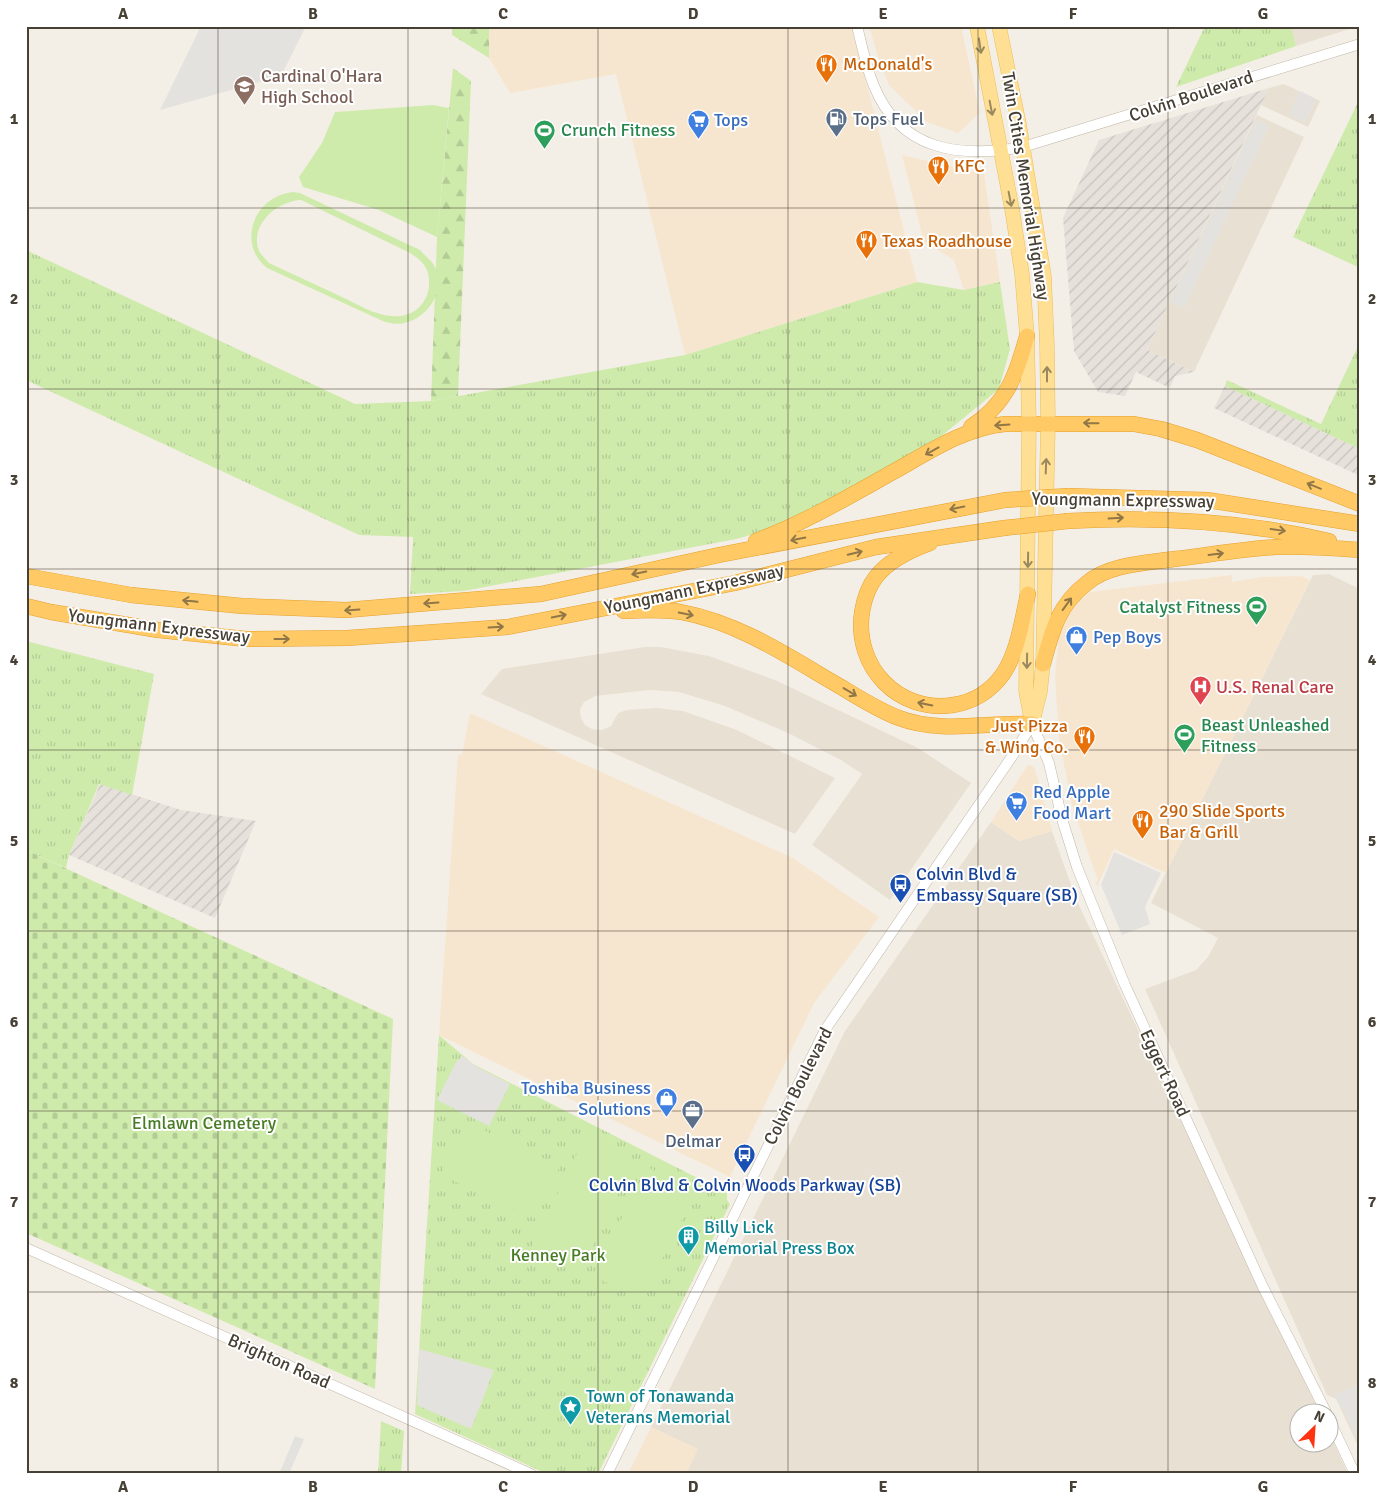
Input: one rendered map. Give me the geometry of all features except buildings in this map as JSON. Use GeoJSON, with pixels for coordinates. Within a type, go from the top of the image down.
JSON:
{"type":"FeatureCollection","features":[{"type":"Feature","properties":{"kind":"highway"},"geometry":{"type":"LineString","coordinates":[[719,555],[805,520],[953,439],[1000,402],[1012,384],[1027,336]]}},
{"type":"Feature","properties":{"kind":"highway"},"geometry":{"type":"LineString","coordinates":[[953,439],[988,426],[1048,423],[1134,424],[1161,429],[1197,440],[1360,504]]}},
{"type":"Feature","properties":{"kind":"highway","name":"Youngmann Expressway"},"geometry":{"type":"LineString","coordinates":[[26,576],[131,595],[242,606],[346,610],[541,594],[719,555],[1006,500],[1068,496],[1207,500],[1360,524]]}},
{"type":"Feature","properties":{"kind":"highway","name":"Youngmann Expressway"},"geometry":{"type":"LineString","coordinates":[[26,606],[158,630],[246,639],[347,638],[508,627],[735,583],[876,547],[957,534],[1068,521],[1127,518],[1197,521],[1284,530],[1360,549]]}},
{"type":"Feature","properties":{"kind":"highway"},"geometry":{"type":"LineString","coordinates":[[957,534],[924,545],[894,561],[884,568],[870,587],[861,619],[862,644],[875,672],[891,690],[918,704],[932,706],[958,704],[984,693],[995,684],[1006,668],[1016,643],[1028,594]]}},
{"type":"Feature","properties":{"kind":"highway"},"geometry":{"type":"LineString","coordinates":[[1043,664],[1054,622],[1069,600],[1088,581],[1111,571],[1135,564],[1274,548],[1360,549]]}},
{"type":"Feature","properties":{"kind":"highway"},"geometry":{"type":"LineString","coordinates":[[585,611],[680,612],[714,621],[746,633],[862,700],[908,720],[947,727],[1006,722],[1032,724]]}},
{"type":"Feature","properties":{"kind":"main road","name":"Twin Cities Memorial Highway"},"geometry":{"type":"LineString","coordinates":[[977,26],[1022,274],[1027,336],[1029,424],[1026,691],[1032,724]]}},
{"type":"Feature","properties":{"kind":"main road","name":"Twin Cities Memorial Highway"},"geometry":{"type":"LineString","coordinates":[[999,26],[1023,147],[1044,276],[1048,423],[1043,664],[1032,724]]}},
{"type":"Feature","properties":{"kind":"street","name":"Colvin Boulevard"},"geometry":{"type":"LineString","coordinates":[[857,26],[874,85],[888,110],[905,128],[927,143],[961,152],[1000,151],[1023,147],[1360,44]]}},
{"type":"Feature","properties":{"kind":"street","name":"Colvin Boulevard"},"geometry":{"type":"LineString","coordinates":[[607,1474],[825,1030],[1009,761],[1032,724]]}},
{"type":"Feature","properties":{"kind":"street","name":"Eggert Road"},"geometry":{"type":"LineString","coordinates":[[1032,724],[1049,763],[1062,819],[1077,868],[1108,946],[1262,1285],[1321,1402]]}},
{"type":"Feature","properties":{"kind":"street","name":"Brighton Road"},"geometry":{"type":"LineString","coordinates":[[26,1248],[532,1474]]}},
{"type":"Feature","properties":{"kind":"street"},"geometry":{"type":"LineString","coordinates":[[1338,1438],[1355,1474]]}},
{"type":"Feature","properties":{"kind":"shaded area"},"geometry":{"type":"Polygon","coordinates":[[[201,26],[306,26],[281,76],[160,110],[201,26]]]}},
{"type":"Feature","properties":{"kind":"shaded area"},"geometry":{"type":"Polygon","coordinates":[[[489,26],[852,26],[917,282],[685,355],[616,74],[510,93],[489,58],[489,26]]]}},
{"type":"Feature","properties":{"kind":"shaded area"},"geometry":{"type":"Polygon","coordinates":[[[869,26],[961,26],[980,113],[958,133],[927,122],[889,85],[869,26]]]}},
{"type":"Feature","properties":{"kind":"shaded area"},"geometry":{"type":"Polygon","coordinates":[[[1291,26],[1359,26],[1296,46],[1291,26]]]}},
{"type":"Feature","properties":{"kind":"shaded area"},"geometry":{"type":"Polygon","coordinates":[[[1284,84],[1320,101],[1308,127],[1261,105],[1269,88],[1284,84]]]}},
{"type":"Feature","properties":{"kind":"shaded area"},"geometry":{"type":"Polygon","coordinates":[[[1269,88],[1147,350],[1194,372],[1175,376],[1170,388],[1136,372],[1125,396],[1098,392],[1074,351],[1063,218],[1099,140],[1269,88]]]}},
{"type":"Feature","properties":{"kind":"shaded area"},"geometry":{"type":"Polygon","coordinates":[[[1300,91],[1316,99],[1305,123],[1289,115],[1300,91]]]}},
{"type":"Feature","properties":{"kind":"shaded area"},"geometry":{"type":"Polygon","coordinates":[[[1257,115],[1304,137],[1194,372],[1147,350],[1257,115]]]}},
{"type":"Feature","properties":{"kind":"shaded area"},"geometry":{"type":"Polygon","coordinates":[[[1256,120],[1269,126],[1184,308],[1171,302],[1256,120]]]}},
{"type":"Feature","properties":{"kind":"shaded area"},"geometry":{"type":"Polygon","coordinates":[[[902,155],[984,174],[1000,282],[964,290],[954,260],[924,242],[902,155]]]}},
{"type":"Feature","properties":{"kind":"shaded area"},"geometry":{"type":"Polygon","coordinates":[[[1225,386],[1360,449],[1360,476],[1214,408],[1225,386]]]}},
{"type":"Feature","properties":{"kind":"shaded area"},"geometry":{"type":"Polygon","coordinates":[[[1329,574],[1360,589],[1360,1450],[1338,1402],[1327,1395],[1145,989],[1196,970],[1208,957],[1218,938],[1151,903],[1313,575],[1329,574]]]}},
{"type":"Feature","properties":{"kind":"shaded area"},"geometry":{"type":"Polygon","coordinates":[[[1232,575],[1232,582],[1262,577],[1301,576],[1310,580],[1166,873],[1114,849],[1097,887],[1095,882],[1098,881],[1072,805],[1059,739],[1055,676],[1059,635],[1074,605],[1090,592],[1232,575]]]}},
{"type":"Feature","properties":{"kind":"shaded area"},"geometry":{"type":"Polygon","coordinates":[[[645,647],[661,647],[709,656],[775,680],[918,748],[971,783],[890,900],[812,845],[862,774],[841,760],[788,733],[725,706],[679,692],[650,690],[595,696],[584,702],[580,710],[581,718],[585,725],[592,729],[602,730],[611,726],[618,713],[627,710],[657,708],[683,711],[737,730],[835,778],[795,834],[481,694],[502,669],[645,647]]]}},
{"type":"Feature","properties":{"kind":"shaded area"},"geometry":{"type":"Polygon","coordinates":[[[470,713],[793,858],[879,917],[814,1003],[730,1177],[439,1035],[458,754],[462,755],[470,713]]]}},
{"type":"Feature","properties":{"kind":"shaded area"},"geometry":{"type":"Polygon","coordinates":[[[1031,765],[1035,769],[1052,831],[1019,841],[991,822],[1027,766],[1031,765]]]}},
{"type":"Feature","properties":{"kind":"shaded area"},"geometry":{"type":"Polygon","coordinates":[[[100,784],[181,810],[256,821],[215,918],[69,855],[100,784]]]}},
{"type":"Feature","properties":{"kind":"shaded area"},"geometry":{"type":"Polygon","coordinates":[[[991,822],[1019,841],[1052,831],[1076,899],[1314,1402],[1288,1402],[1288,1452],[1338,1452],[1348,1474],[686,1474],[697,1449],[651,1427],[845,1031],[991,822]]]}},
{"type":"Feature","properties":{"kind":"shaded area"},"geometry":{"type":"Polygon","coordinates":[[[1114,852],[1161,873],[1145,907],[1150,924],[1122,935],[1101,885],[1114,852]]]}},
{"type":"Feature","properties":{"kind":"shaded area"},"geometry":{"type":"Polygon","coordinates":[[[462,1056],[477,1067],[510,1084],[489,1126],[437,1100],[456,1062],[462,1056]]]}},
{"type":"Feature","properties":{"kind":"shaded area"},"geometry":{"type":"Polygon","coordinates":[[[419,1349],[494,1370],[471,1429],[417,1405],[419,1349]]]}},
{"type":"Feature","properties":{"kind":"shaded area"},"geometry":{"type":"Polygon","coordinates":[[[1360,1384],[1360,1443],[1343,1409],[1334,1395],[1360,1384]]]}},
{"type":"Feature","properties":{"kind":"shaded area"},"geometry":{"type":"Polygon","coordinates":[[[651,1427],[698,1449],[686,1474],[628,1474],[651,1427]]]}},
{"type":"Feature","properties":{"kind":"shaded area"},"geometry":{"type":"Polygon","coordinates":[[[295,1436],[304,1439],[289,1474],[279,1474],[295,1436]]]}},
{"type":"Feature","properties":{"kind":"green space"},"geometry":{"type":"Polygon","coordinates":[[[452,26],[489,26],[489,58],[452,35],[452,26]]]}},
{"type":"Feature","properties":{"kind":"green space"},"geometry":{"type":"Polygon","coordinates":[[[1205,26],[1291,26],[1296,46],[1176,87],[1205,26]]]}},
{"type":"Feature","properties":{"kind":"green space"},"geometry":{"type":"Polygon","coordinates":[[[453,68],[471,81],[458,396],[431,401],[437,237],[453,68]]]}},
{"type":"Feature","properties":{"kind":"green space"},"geometry":{"type":"Polygon","coordinates":[[[1360,98],[1360,268],[1293,237],[1360,98]]]}},
{"type":"Feature","properties":{"kind":"green space"},"geometry":{"type":"Polygon","coordinates":[[[433,105],[449,108],[437,237],[379,210],[303,187],[299,177],[322,143],[335,112],[433,105]]]}},
{"type":"Feature","properties":{"kind":"green space"},"geometry":{"type":"Polygon","coordinates":[[[293,192],[300,193],[420,250],[433,263],[437,274],[437,293],[428,309],[413,320],[404,323],[385,322],[267,268],[258,258],[252,246],[251,234],[259,211],[279,195],[293,192]],[[301,200],[292,201],[275,209],[262,223],[257,241],[259,251],[269,263],[366,309],[392,316],[412,313],[421,305],[428,293],[429,280],[427,270],[410,253],[301,200]]]}},
{"type":"Feature","properties":{"kind":"green space"},"geometry":{"type":"Polygon","coordinates":[[[26,250],[355,404],[431,401],[685,355],[917,282],[964,290],[1000,282],[1010,349],[999,389],[938,439],[823,504],[765,531],[736,539],[464,591],[410,594],[413,537],[359,535],[26,380],[26,250]]]}},
{"type":"Feature","properties":{"kind":"green space"},"geometry":{"type":"Polygon","coordinates":[[[1360,342],[1360,449],[1225,386],[1227,380],[1321,424],[1360,342]]]}},
{"type":"Feature","properties":{"kind":"green space"},"geometry":{"type":"Polygon","coordinates":[[[26,641],[154,674],[132,795],[99,784],[69,855],[66,868],[26,850],[26,641]]]}},
{"type":"Feature","properties":{"kind":"green space","name":"Elmlawn Cemetery"},"geometry":{"type":"Polygon","coordinates":[[[26,850],[393,1019],[375,1389],[26,1233],[26,850]]]}},
{"type":"Feature","properties":{"kind":"green space","name":"Kenney Park"},"geometry":{"type":"Polygon","coordinates":[[[439,1035],[473,1064],[727,1193],[727,1200],[730,1204],[598,1474],[547,1474],[415,1414],[439,1035]]]}},
{"type":"Feature","properties":{"kind":"green space"},"geometry":{"type":"Polygon","coordinates":[[[466,1122],[560,1166],[536,1219],[441,1175],[466,1122]]]}},
{"type":"Feature","properties":{"kind":"green space"},"geometry":{"type":"Polygon","coordinates":[[[585,1137],[634,1161],[581,1271],[532,1247],[585,1137]]]}},
{"type":"Feature","properties":{"kind":"green space"},"geometry":{"type":"Polygon","coordinates":[[[647,1167],[696,1191],[642,1300],[593,1276],[647,1167]]]}},
{"type":"Feature","properties":{"kind":"green space"},"geometry":{"type":"Polygon","coordinates":[[[381,1421],[404,1431],[401,1474],[378,1474],[381,1421]]]}},
{"type":"Feature","properties":{"kind":"place","name":"McDonald's"},"geometry":{"type":"Point","coordinates":[827,83]}},
{"type":"Feature","properties":{"kind":"place","name":"Cardinal O'Hara High School"},"geometry":{"type":"Point","coordinates":[245,105]}},
{"type":"Feature","properties":{"kind":"place","name":"Tops Fuel"},"geometry":{"type":"Point","coordinates":[837,138]}},
{"type":"Feature","properties":{"kind":"place","name":"Tops"},"geometry":{"type":"Point","coordinates":[698,139]}},
{"type":"Feature","properties":{"kind":"place","name":"Crunch Fitness"},"geometry":{"type":"Point","coordinates":[545,149]}},
{"type":"Feature","properties":{"kind":"place","name":"KFC"},"geometry":{"type":"Point","coordinates":[938,185]}},
{"type":"Feature","properties":{"kind":"place","name":"Texas Roadhouse"},"geometry":{"type":"Point","coordinates":[866,260]}},
{"type":"Feature","properties":{"kind":"place","name":"Catalyst Fitness"},"geometry":{"type":"Point","coordinates":[1257,626]}},
{"type":"Feature","properties":{"kind":"place","name":"Pep Boys"},"geometry":{"type":"Point","coordinates":[1077,656]}},
{"type":"Feature","properties":{"kind":"place","name":"U.S. Renal Care"},"geometry":{"type":"Point","coordinates":[1200,706]}},
{"type":"Feature","properties":{"kind":"place","name":"Beast Unleashed Fitness"},"geometry":{"type":"Point","coordinates":[1185,754]}},
{"type":"Feature","properties":{"kind":"place","name":"Just Pizza & Wing Co."},"geometry":{"type":"Point","coordinates":[1084,755]}},
{"type":"Feature","properties":{"kind":"place","name":"Red Apple Food Mart"},"geometry":{"type":"Point","coordinates":[1017,821]}},
{"type":"Feature","properties":{"kind":"place","name":"290 Slide Sports Bar & Grill"},"geometry":{"type":"Point","coordinates":[1143,840]}},
{"type":"Feature","properties":{"kind":"place","name":"Colvin Blvd & Embassy Square (SB)"},"geometry":{"type":"Point","coordinates":[900,903]}},
{"type":"Feature","properties":{"kind":"place","name":"Toshiba Business Solutions"},"geometry":{"type":"Point","coordinates":[667,1117]}},
{"type":"Feature","properties":{"kind":"place","name":"Delmar"},"geometry":{"type":"Point","coordinates":[693,1130]}},
{"type":"Feature","properties":{"kind":"place","name":"Colvin Blvd & Colvin Woods Parkway (SB)"},"geometry":{"type":"Point","coordinates":[745,1174]}},
{"type":"Feature","properties":{"kind":"place","name":"Billy Lick Memorial Press Box"},"geometry":{"type":"Point","coordinates":[688,1256]}},
{"type":"Feature","properties":{"kind":"place","name":"Town of Tonawanda Veterans Memorial"},"geometry":{"type":"Point","coordinates":[570,1425]}}]}
